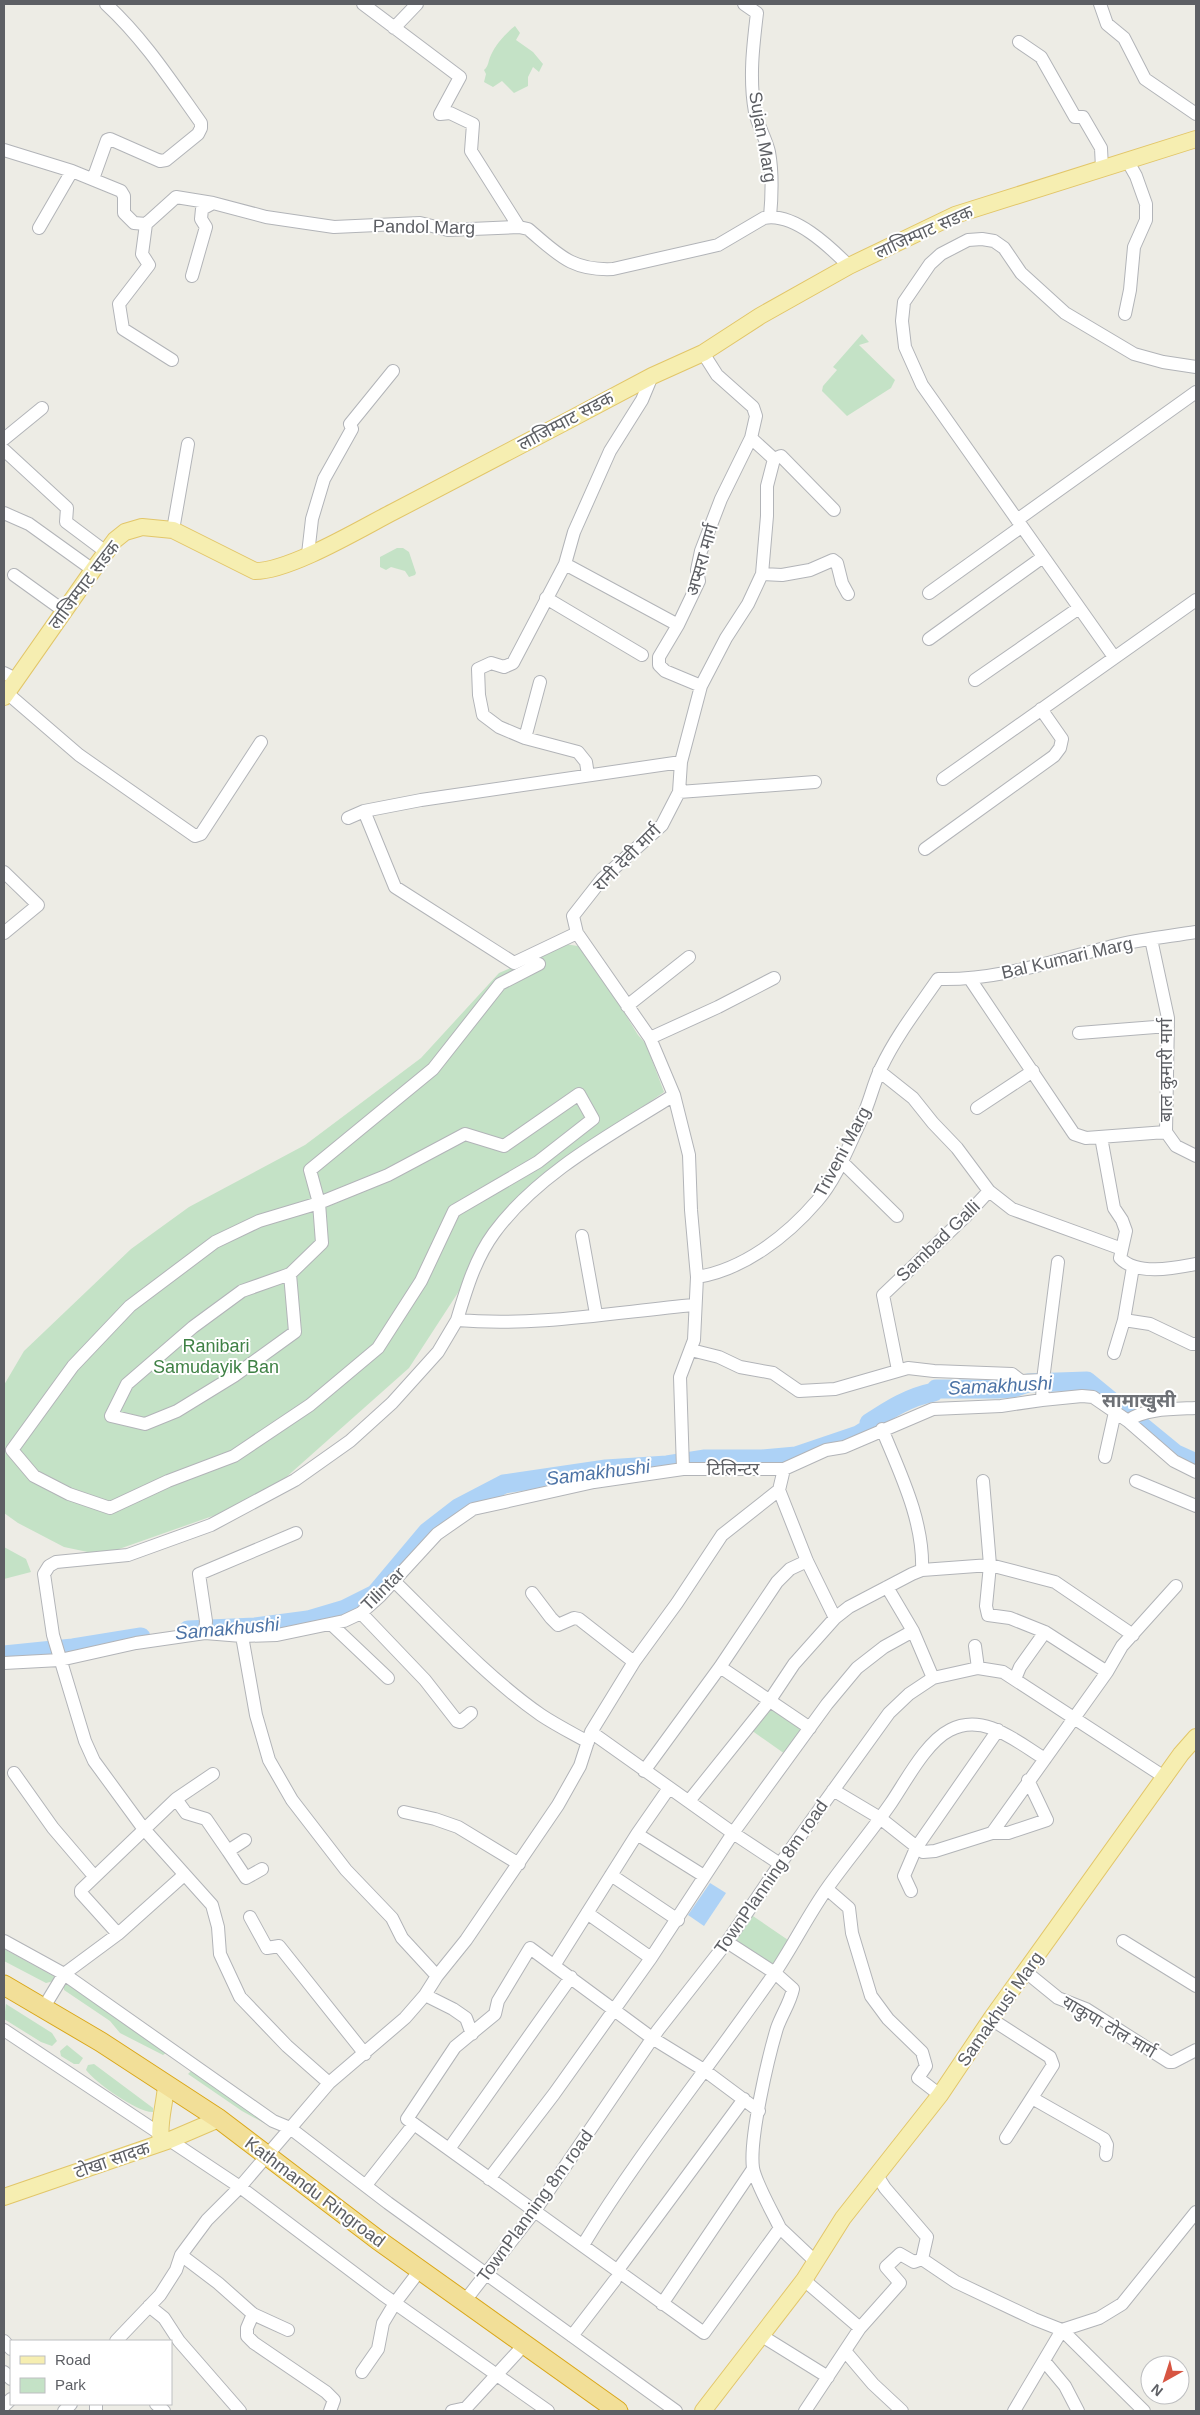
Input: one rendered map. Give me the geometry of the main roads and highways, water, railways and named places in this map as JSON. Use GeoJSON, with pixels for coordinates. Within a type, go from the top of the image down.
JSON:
{"type":"FeatureCollection","features":[{"type":"Feature","properties":{"kind":"highway","name":"Kathmandu Ringroad"},"geometry":{"type":"LineString","coordinates":[[4,1987],[44,2007],[101,2042],[218,2119],[420,2270],[618,2411]]}},
{"type":"Feature","properties":{"kind":"main road","name":"लाजिम्पाट सडक"},"geometry":{"type":"LineString","coordinates":[[8,686],[115,540],[133,529],[155,526],[172,530],[254,571],[267,571],[308,554],[652,376],[703,353],[760,316],[849,266],[955,215],[1196,139]]}},
{"type":"Feature","properties":{"kind":"main road","name":"Samakhusi Marg"},"geometry":{"type":"LineString","coordinates":[[703,2411],[804,2280],[843,2218],[878,2177],[940,2096],[991,2019],[1166,1778],[1181,1754],[1196,1737]]}},
{"type":"Feature","properties":{"kind":"main road"},"geometry":{"type":"LineString","coordinates":[[163,2138],[166,2085]]}},
{"type":"Feature","properties":{"kind":"main road","name":"टोखा सादक"},"geometry":{"type":"LineString","coordinates":[[4,2197],[218,2119]]}},
{"type":"Feature","properties":{"kind":"water"},"geometry":{"type":"Polygon","coordinates":[[[710,1883],[726,1893],[704,1926],[688,1915],[710,1883]]]}},
{"type":"Feature","properties":{"kind":"waterway","name":"Samakhushi"},"geometry":{"type":"LineString","coordinates":[[188,1630],[255,1627],[308,1620],[345,1609],[375,1594],[427,1532],[458,1508],[504,1484],[606,1469],[667,1465],[705,1459],[762,1459],[796,1456],[858,1435],[871,1427],[869,1423],[892,1408],[908,1400],[934,1392],[936,1389],[997,1389],[1013,1388],[1028,1383],[1087,1381],[1176,1454],[1196,1463]]}},
{"type":"Feature","properties":{"kind":"waterway","name":"Samakhushi"},"geometry":{"type":"LineString","coordinates":[[4,1655],[73,1648],[141,1637]]}},
{"type":"Feature","properties":{"kind":"district","name":"सामाखुसी"},"geometry":{"type":"Point","coordinates":[1139,1400]}},
{"type":"Feature","properties":{"kind":"park label","name":"Ranibari Samudayik Ban"},"geometry":{"type":"Point","coordinates":[216,1356]}}]}
